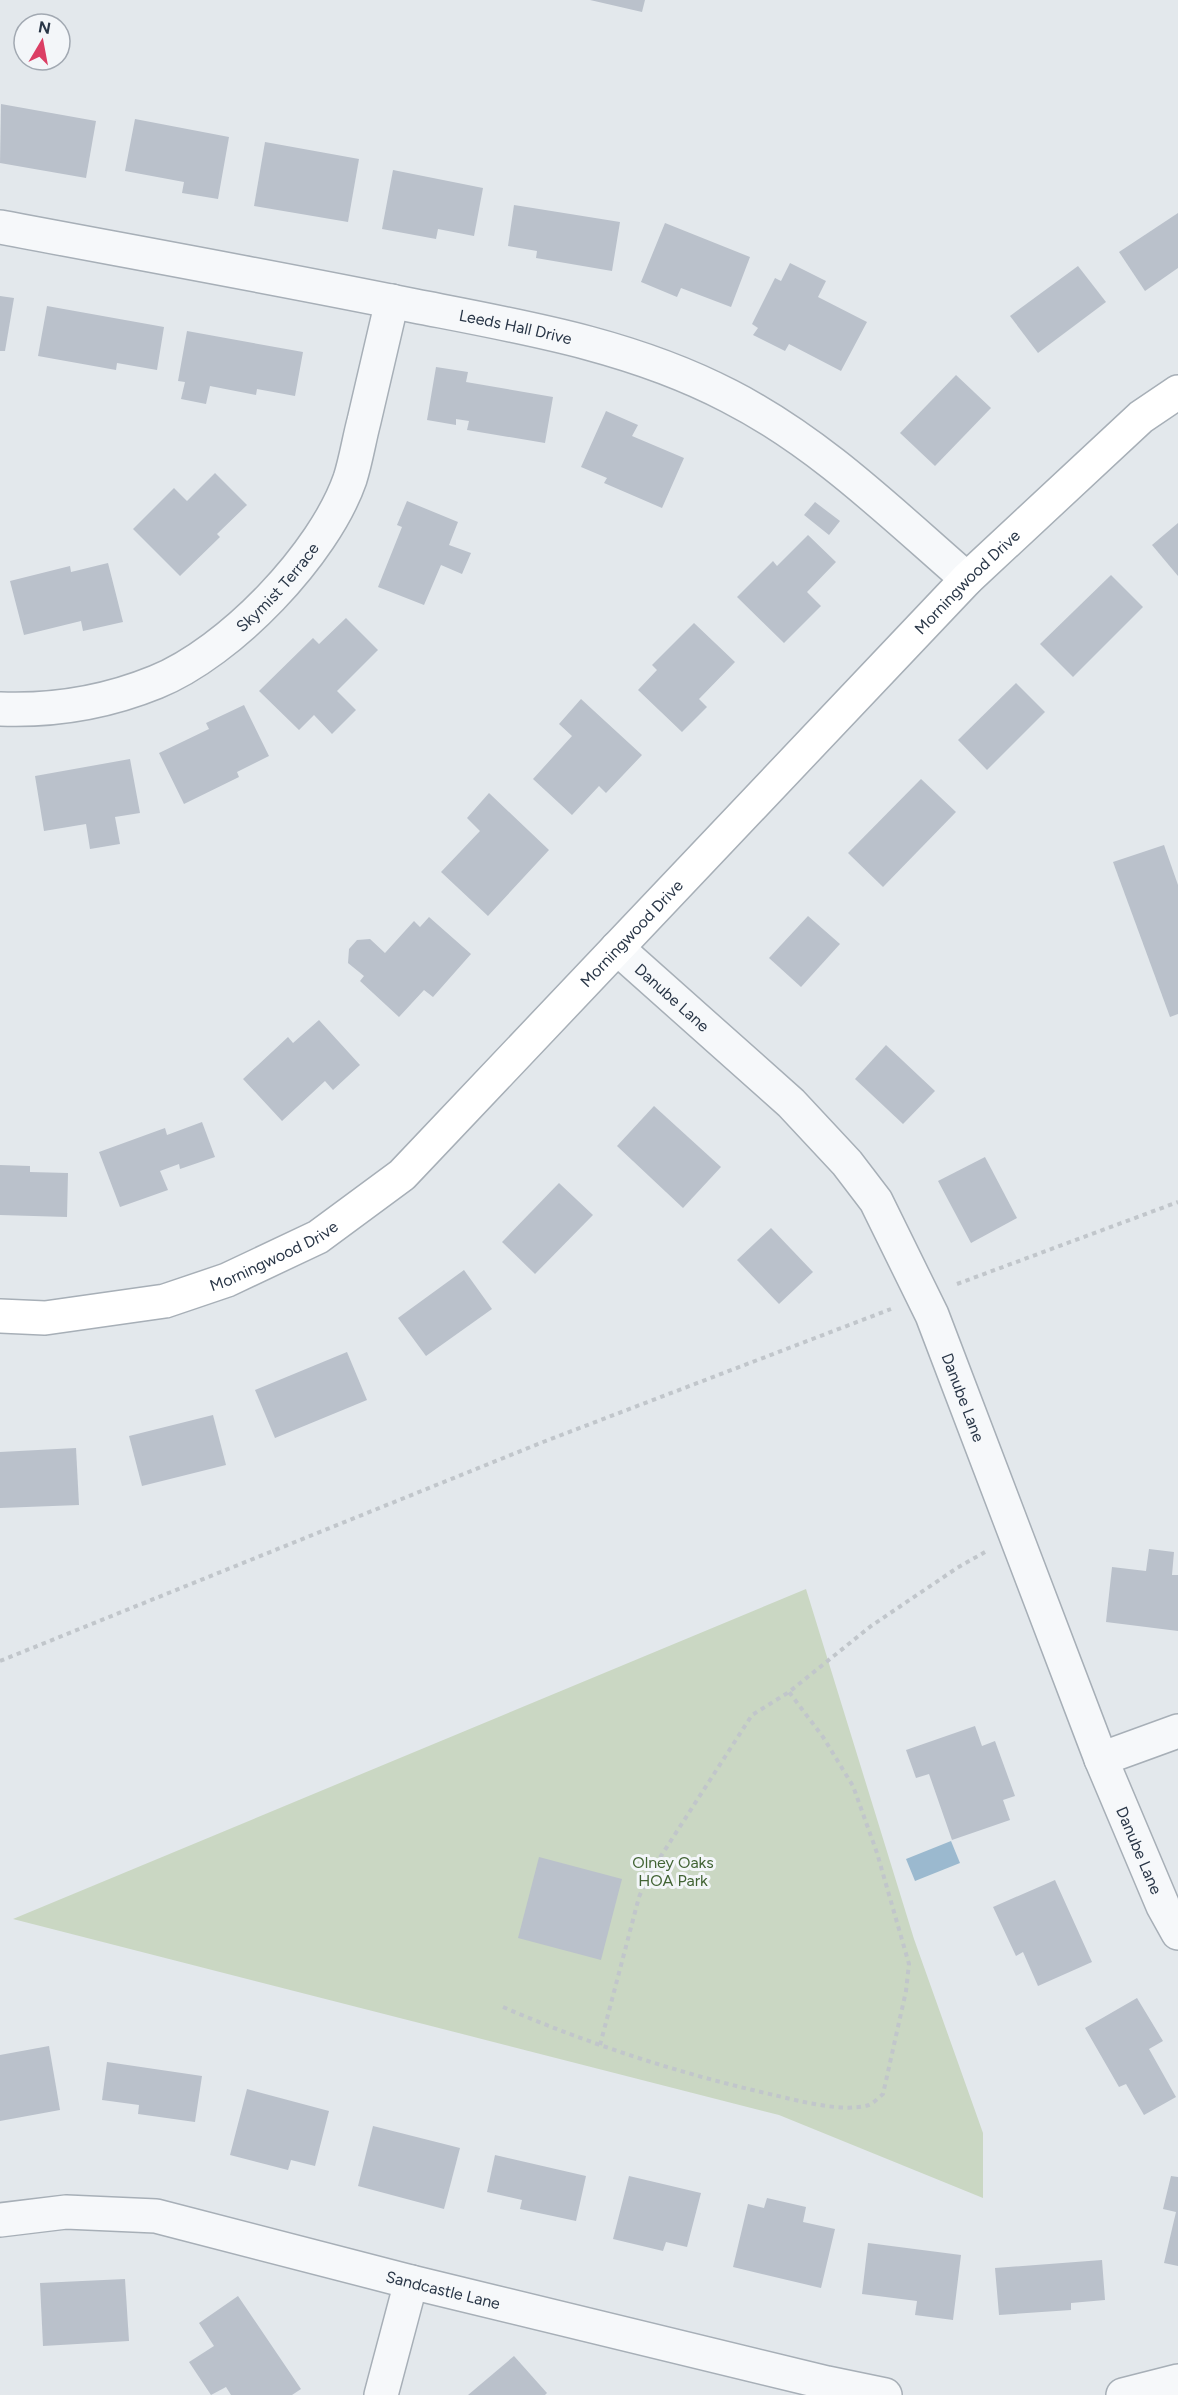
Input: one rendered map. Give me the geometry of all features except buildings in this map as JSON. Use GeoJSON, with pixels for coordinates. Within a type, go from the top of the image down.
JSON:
{"type":"FeatureCollection","features":[{"type":"Feature","properties":{"kind":"street","name":"Leeds Hall Drive"},"geometry":{"type":"LineString","coordinates":[[0,227],[392,301],[579,340],[659,363],[730,396],[821,452],[967,579]]}},
{"type":"Feature","properties":{"kind":"street","name":"Skymist Terrace"},"geometry":{"type":"LineString","coordinates":[[0,709],[25,710],[96,701],[157,682],[210,651],[284,586],[322,535],[350,479],[392,301]]}},
{"type":"Feature","properties":{"kind":"street","name":"Morningwood Drive"},"geometry":{"type":"LineString","coordinates":[[0,1316],[45,1318],[165,1301],[227,1280],[318,1237],[402,1175],[967,579],[1141,417],[1178,392]]}},
{"type":"Feature","properties":{"kind":"street","name":"Danube Lane"},"geometry":{"type":"LineString","coordinates":[[617,948],[791,1103],[846,1163],[876,1201],[923,1296],[1101,1759],[1164,1906],[1178,1933]]}},
{"type":"Feature","properties":{"kind":"street"},"geometry":{"type":"LineString","coordinates":[[1101,1759],[1178,1731]]}},
{"type":"Feature","properties":{"kind":"street","name":"Sandcastle Lane"},"geometry":{"type":"LineString","coordinates":[[0,2220],[66,2212],[156,2216],[411,2282],[885,2395]]}},
{"type":"Feature","properties":{"kind":"street"},"geometry":{"type":"LineString","coordinates":[[381,2395],[411,2282]]}},
{"type":"Feature","properties":{"kind":"street"},"geometry":{"type":"LineString","coordinates":[[1123,2395],[1178,2381]]}},
{"type":"Feature","properties":{"kind":"path"},"geometry":{"type":"LineString","coordinates":[[0,1661],[543,1442],[923,1296],[1178,1202]]}},
{"type":"Feature","properties":{"kind":"path"},"geometry":{"type":"LineString","coordinates":[[600,2045],[639,1897],[650,1873],[752,1715],[789,1692],[872,1626],[957,1568],[1016,1536]]}},
{"type":"Feature","properties":{"kind":"path"},"geometry":{"type":"LineString","coordinates":[[503,2007],[600,2045],[706,2080],[807,2103],[870,2105],[883,2094],[906,1991],[909,1964],[877,1853],[853,1786],[823,1737],[789,1692]]}},
{"type":"Feature","properties":{"kind":"green space","name":"Olney Oaks HOA Park"},"geometry":{"type":"Polygon","coordinates":[[[806,1589],[914,1939],[983,2133],[983,2198],[779,2115],[13,1919],[806,1589]]]}},
{"type":"Feature","properties":{"kind":"water"},"geometry":{"type":"Polygon","coordinates":[[[951,1841],[960,1863],[915,1881],[906,1859],[951,1841]]]}}]}
